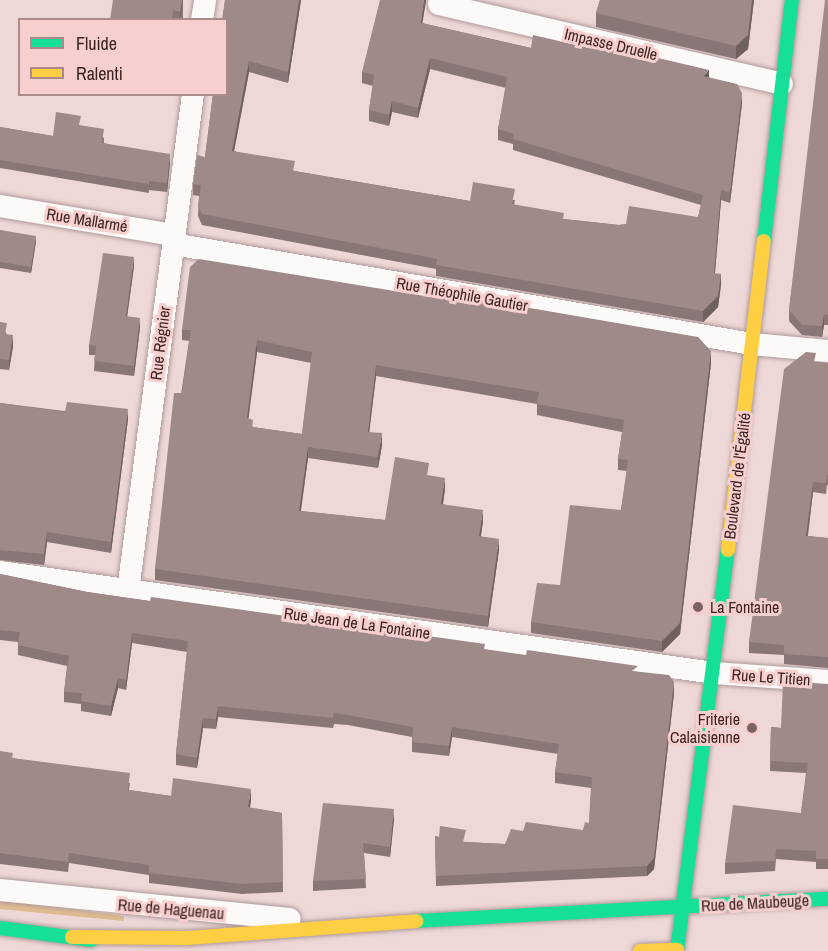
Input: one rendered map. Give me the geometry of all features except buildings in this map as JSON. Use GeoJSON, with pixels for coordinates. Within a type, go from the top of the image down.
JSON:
{"type":"FeatureCollection","features":[{"type":"Feature","properties":{"kind":"main road","name":"Boulevard de l'Égalité"},"geometry":{"type":"LineString","coordinates":[[677,950],[714,673],[792,0]]}},
{"type":"Feature","properties":{"kind":"main road","name":"Rue de Maubeuge"},"geometry":{"type":"LineString","coordinates":[[682,907],[828,899]]}},
{"type":"Feature","properties":{"kind":"main road","name":"Rue de Haguenau"},"geometry":{"type":"LineString","coordinates":[[72,937],[187,938],[342,925],[682,907]]}},
{"type":"Feature","properties":{"kind":"main road","name":"Rue de Haguenau"},"geometry":{"type":"LineString","coordinates":[[0,928],[155,951]]}},
{"type":"Feature","properties":{"kind":"main road"},"geometry":{"type":"LineString","coordinates":[[640,951],[677,950]]}},
{"type":"Feature","properties":{"kind":"street"},"geometry":{"type":"LineString","coordinates":[[202,18],[205,0]]}},
{"type":"Feature","properties":{"kind":"street","name":"Impasse Druelle"},"geometry":{"type":"LineString","coordinates":[[439,4],[782,84]]}},
{"type":"Feature","properties":{"kind":"street","name":"Rue Régnier"},"geometry":{"type":"LineString","coordinates":[[128,591],[192,96]]}},
{"type":"Feature","properties":{"kind":"street","name":"Rue Mallarmé"},"geometry":{"type":"LineString","coordinates":[[0,206],[174,239]]}},
{"type":"Feature","properties":{"kind":"street","name":"Rue Théophile Gautier"},"geometry":{"type":"LineString","coordinates":[[174,239],[752,344],[828,351]]}},
{"type":"Feature","properties":{"kind":"street","name":"Rue Jean de La Fontaine"},"geometry":{"type":"LineString","coordinates":[[0,572],[714,673]]}},
{"type":"Feature","properties":{"kind":"street","name":"Rue Le Titien"},"geometry":{"type":"LineString","coordinates":[[714,673],[828,681]]}},
{"type":"Feature","properties":{"kind":"street","name":"Rue de Haguenau"},"geometry":{"type":"LineString","coordinates":[[0,890],[342,925]]}},
{"type":"Feature","properties":{"kind":"shaded area"},"geometry":{"type":"Polygon","coordinates":[[[0,900],[124,916],[124,921],[0,909],[0,900]]]}},
{"type":"Feature","properties":{"kind":"traffic: fast"},"geometry":{"type":"LineString","coordinates":[[764,241],[792,0]]}},
{"type":"Feature","properties":{"kind":"traffic: fast"},"geometry":{"type":"LineString","coordinates":[[677,951],[728,550]]}},
{"type":"Feature","properties":{"kind":"traffic: fast"},"geometry":{"type":"LineString","coordinates":[[416,921],[828,899]]}},
{"type":"Feature","properties":{"kind":"traffic: fast"},"geometry":{"type":"LineString","coordinates":[[0,928],[91,940]]}},
{"type":"Feature","properties":{"kind":"traffic: slow"},"geometry":{"type":"LineString","coordinates":[[728,550],[764,241]]}},
{"type":"Feature","properties":{"kind":"traffic: slow"},"geometry":{"type":"LineString","coordinates":[[72,937],[187,938],[416,921]]}},
{"type":"Feature","properties":{"kind":"traffic: slow"},"geometry":{"type":"LineString","coordinates":[[640,951],[677,950]]}},
{"type":"Feature","properties":{"kind":"place","name":"La Fontaine"},"geometry":{"type":"Point","coordinates":[698,607]}},
{"type":"Feature","properties":{"kind":"place","name":"Friterie Calaisienne"},"geometry":{"type":"Point","coordinates":[752,728]}}]}
